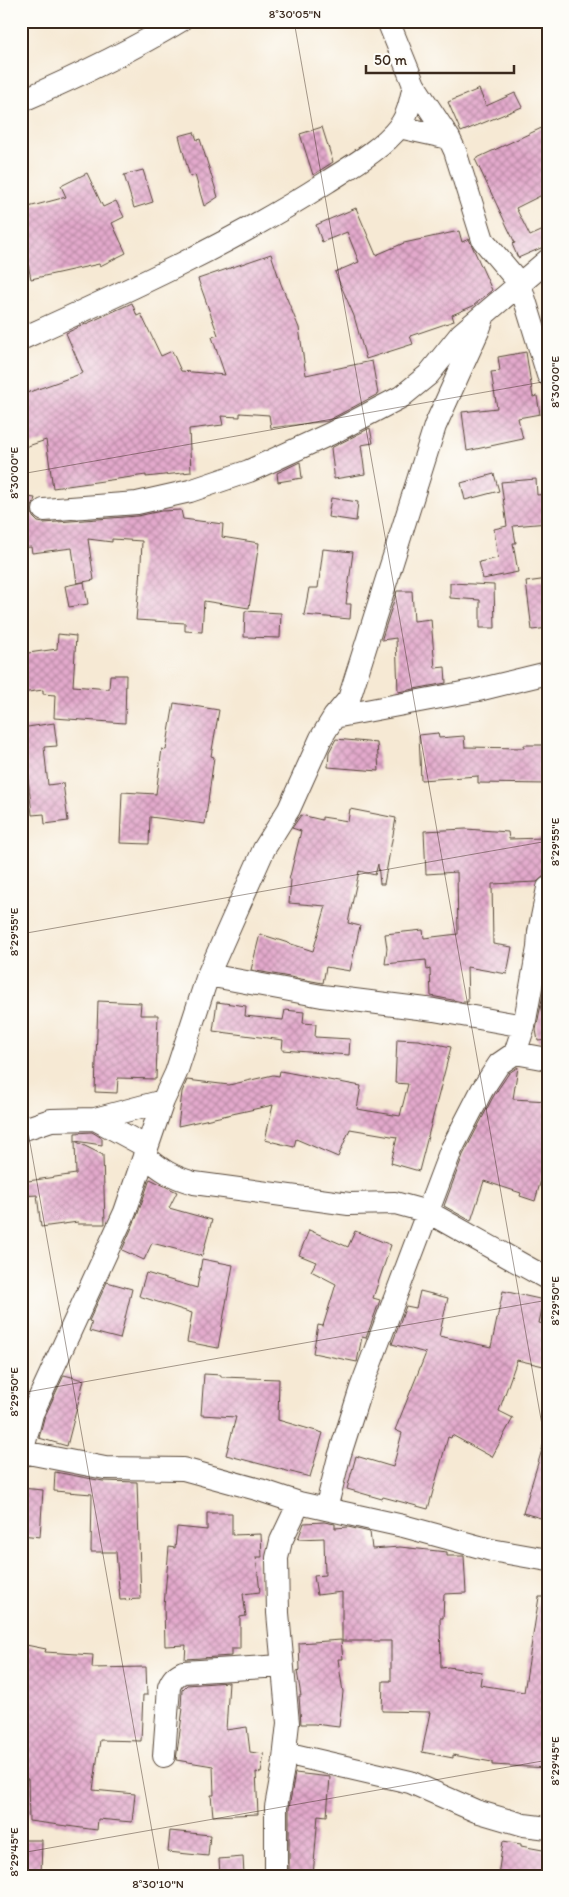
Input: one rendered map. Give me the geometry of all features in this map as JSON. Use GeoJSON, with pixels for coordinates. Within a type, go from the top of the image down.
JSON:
{"type":"FeatureCollection","features":[{"type":"Feature","properties":{"kind":"street"},"geometry":{"type":"LineString","coordinates":[[21,101],[80,75],[180,21]]}},
{"type":"Feature","properties":{"kind":"street"},"geometry":{"type":"LineString","coordinates":[[388,21],[414,85],[449,138],[455,151],[483,240],[520,284],[548,375]]}},
{"type":"Feature","properties":{"kind":"street"},"geometry":{"type":"LineString","coordinates":[[21,339],[99,304],[251,227],[304,197],[369,155],[399,127],[408,108],[414,85]]}},
{"type":"Feature","properties":{"kind":"street"},"geometry":{"type":"LineString","coordinates":[[399,127],[449,138]]}},
{"type":"Feature","properties":{"kind":"street"},"geometry":{"type":"LineString","coordinates":[[44,510],[137,503],[190,491],[249,471],[332,433],[401,397],[428,375],[461,334],[548,260]]}},
{"type":"Feature","properties":{"kind":"street"},"geometry":{"type":"LineString","coordinates":[[484,316],[480,329],[435,426],[349,699],[334,717],[315,750],[289,809],[264,849],[208,976],[176,1073],[163,1101],[125,1212],[27,1415],[22,1455],[105,1468],[182,1469],[260,1490],[298,1503],[403,1526],[491,1550],[548,1560]]}},
{"type":"Feature","properties":{"kind":"street"},"geometry":{"type":"LineString","coordinates":[[334,717],[478,690],[548,673]]}},
{"type":"Feature","properties":{"kind":"street"},"geometry":{"type":"LineString","coordinates":[[326,1509],[339,1457],[361,1388],[451,1150],[482,1090],[499,1064],[515,1053],[524,1026],[548,888]]}},
{"type":"Feature","properties":{"kind":"street"},"geometry":{"type":"LineString","coordinates":[[208,976],[322,996],[434,1010],[524,1026]]}},
{"type":"Feature","properties":{"kind":"street"},"geometry":{"type":"LineString","coordinates":[[515,1053],[548,1059]]}},
{"type":"Feature","properties":{"kind":"street"},"geometry":{"type":"LineString","coordinates":[[21,1130],[50,1120],[95,1119],[163,1101]]}},
{"type":"Feature","properties":{"kind":"street"},"geometry":{"type":"LineString","coordinates":[[95,1119],[146,1151],[169,1175],[194,1183],[349,1204],[396,1203],[428,1212],[548,1279]]}},
{"type":"Feature","properties":{"kind":"street"},"geometry":{"type":"LineString","coordinates":[[276,1876],[276,1807],[288,1723],[282,1666],[277,1558],[281,1541],[298,1503]]}},
{"type":"Feature","properties":{"kind":"street"},"geometry":{"type":"LineString","coordinates":[[164,1756],[169,1687],[177,1675],[183,1672],[282,1666]]}},
{"type":"Feature","properties":{"kind":"street"},"geometry":{"type":"LineString","coordinates":[[285,1753],[410,1782],[476,1810],[524,1825],[548,1828]]}},
{"type":"Feature","properties":{"kind":"building"},"geometry":{"type":"Polygon","coordinates":[[[479,89],[486,106],[515,93],[522,107],[461,132],[448,102],[479,89]]]}},
{"type":"Feature","properties":{"kind":"building"},"geometry":{"type":"Polygon","coordinates":[[[548,125],[548,192],[516,208],[530,236],[548,228],[548,245],[518,258],[512,244],[515,243],[475,159],[548,125]]]}},
{"type":"Feature","properties":{"kind":"building"},"geometry":{"type":"Polygon","coordinates":[[[322,127],[333,162],[313,175],[300,134],[322,127]]]}},
{"type":"Feature","properties":{"kind":"building"},"geometry":{"type":"Polygon","coordinates":[[[194,132],[197,140],[200,139],[218,197],[204,206],[195,175],[190,177],[179,136],[194,132]]]}},
{"type":"Feature","properties":{"kind":"building"},"geometry":{"type":"Polygon","coordinates":[[[143,170],[153,202],[134,208],[124,175],[143,170]]]}},
{"type":"Feature","properties":{"kind":"building"},"geometry":{"type":"Polygon","coordinates":[[[87,173],[103,207],[116,201],[124,217],[112,223],[126,253],[100,266],[99,264],[31,279],[25,250],[21,251],[21,209],[66,197],[61,186],[87,173]]]}},
{"type":"Feature","properties":{"kind":"building"},"geometry":{"type":"Polygon","coordinates":[[[356,208],[376,255],[404,243],[459,231],[462,242],[469,239],[492,290],[473,306],[452,315],[454,321],[410,336],[413,344],[366,359],[354,316],[335,272],[359,262],[347,232],[322,242],[316,225],[356,208]]]}},
{"type":"Feature","properties":{"kind":"building"},"geometry":{"type":"Polygon","coordinates":[[[271,254],[299,328],[306,375],[372,361],[378,394],[327,421],[271,428],[269,415],[240,413],[240,417],[221,416],[223,425],[189,429],[191,472],[146,477],[146,475],[53,488],[46,440],[25,447],[21,437],[21,395],[83,373],[66,333],[132,303],[137,316],[141,314],[161,356],[172,351],[181,371],[225,375],[212,337],[218,335],[198,279],[271,254]]]}},
{"type":"Feature","properties":{"kind":"building"},"geometry":{"type":"Polygon","coordinates":[[[526,352],[533,397],[537,396],[540,414],[518,418],[523,439],[467,451],[462,412],[497,408],[491,372],[500,371],[498,357],[526,352]]]}},
{"type":"Feature","properties":{"kind":"building"},"geometry":{"type":"Polygon","coordinates":[[[370,428],[373,443],[361,445],[365,474],[334,479],[331,448],[370,428]]]}},
{"type":"Feature","properties":{"kind":"building"},"geometry":{"type":"Polygon","coordinates":[[[300,462],[302,478],[278,482],[277,473],[300,462]]]}},
{"type":"Feature","properties":{"kind":"building"},"geometry":{"type":"Polygon","coordinates":[[[494,474],[499,491],[465,500],[461,483],[494,474]]]}},
{"type":"Feature","properties":{"kind":"building"},"geometry":{"type":"Polygon","coordinates":[[[536,479],[537,495],[548,494],[548,523],[513,526],[516,543],[513,543],[518,572],[483,579],[479,562],[498,558],[494,529],[507,526],[501,482],[536,479]]]}},
{"type":"Feature","properties":{"kind":"building"},"geometry":{"type":"Polygon","coordinates":[[[21,496],[35,498],[31,510],[33,517],[38,522],[44,523],[138,516],[161,511],[181,510],[183,519],[223,524],[222,537],[259,543],[249,608],[204,601],[202,632],[185,631],[185,623],[136,620],[142,541],[112,539],[112,542],[88,539],[94,580],[77,583],[72,548],[32,553],[31,547],[21,548],[21,496]]]}},
{"type":"Feature","properties":{"kind":"building"},"geometry":{"type":"Polygon","coordinates":[[[331,498],[358,502],[356,521],[328,517],[331,498]]]}},
{"type":"Feature","properties":{"kind":"building"},"geometry":{"type":"Polygon","coordinates":[[[323,549],[353,552],[346,604],[351,604],[350,619],[304,615],[309,588],[318,588],[323,549]]]}},
{"type":"Feature","properties":{"kind":"building"},"geometry":{"type":"Polygon","coordinates":[[[548,579],[548,628],[532,630],[526,582],[548,579]]]}},
{"type":"Feature","properties":{"kind":"building"},"geometry":{"type":"Polygon","coordinates":[[[84,582],[88,604],[69,607],[65,586],[84,582]]]}},
{"type":"Feature","properties":{"kind":"building"},"geometry":{"type":"Polygon","coordinates":[[[450,583],[494,585],[495,628],[480,628],[480,600],[450,598],[450,583]]]}},
{"type":"Feature","properties":{"kind":"building"},"geometry":{"type":"Polygon","coordinates":[[[397,591],[412,591],[414,621],[431,619],[435,668],[445,667],[446,683],[398,692],[396,638],[382,640],[397,591]]]}},
{"type":"Feature","properties":{"kind":"building"},"geometry":{"type":"Polygon","coordinates":[[[245,611],[281,613],[280,638],[244,637],[245,611]]]}},
{"type":"Feature","properties":{"kind":"building"},"geometry":{"type":"Polygon","coordinates":[[[58,634],[76,636],[73,686],[109,689],[110,675],[126,675],[125,723],[54,718],[55,695],[43,694],[43,690],[21,693],[21,654],[57,649],[58,634]]]}},
{"type":"Feature","properties":{"kind":"building"},"geometry":{"type":"Polygon","coordinates":[[[174,703],[219,710],[211,756],[214,757],[205,824],[150,817],[149,844],[120,843],[122,792],[156,794],[162,749],[166,750],[174,703]]]}},
{"type":"Feature","properties":{"kind":"building"},"geometry":{"type":"Polygon","coordinates":[[[54,723],[57,746],[44,747],[48,785],[63,783],[68,821],[45,824],[44,814],[32,815],[26,760],[21,761],[21,728],[54,723]]]}},
{"type":"Feature","properties":{"kind":"building"},"geometry":{"type":"Polygon","coordinates":[[[438,733],[439,738],[464,736],[465,747],[524,748],[524,745],[548,745],[548,784],[478,783],[478,776],[421,780],[419,735],[438,733]]]}},
{"type":"Feature","properties":{"kind":"building"},"geometry":{"type":"Polygon","coordinates":[[[336,739],[377,743],[379,771],[328,767],[329,752],[336,739]]]}},
{"type":"Feature","properties":{"kind":"building"},"geometry":{"type":"Polygon","coordinates":[[[350,809],[396,818],[384,884],[380,884],[378,864],[375,875],[359,871],[348,923],[360,926],[350,971],[326,967],[323,983],[251,970],[260,934],[313,951],[326,906],[289,903],[291,880],[289,880],[301,831],[292,828],[301,815],[322,820],[322,817],[348,821],[350,809]]]}},
{"type":"Feature","properties":{"kind":"building"},"geometry":{"type":"Polygon","coordinates":[[[466,829],[508,832],[509,839],[544,838],[545,875],[537,882],[492,884],[493,944],[512,947],[507,974],[467,967],[468,1002],[463,1002],[431,996],[430,969],[427,970],[426,960],[385,964],[387,948],[385,934],[423,930],[424,938],[458,934],[457,872],[426,874],[424,831],[466,829]]]}},
{"type":"Feature","properties":{"kind":"building"},"geometry":{"type":"Polygon","coordinates":[[[548,993],[548,1040],[538,1041],[536,1030],[543,994],[548,993]]]}},
{"type":"Feature","properties":{"kind":"building"},"geometry":{"type":"Polygon","coordinates":[[[98,1001],[141,1003],[140,1015],[158,1015],[156,1079],[118,1078],[117,1093],[95,1092],[98,1001]]]}},
{"type":"Feature","properties":{"kind":"building"},"geometry":{"type":"Polygon","coordinates":[[[217,1002],[246,1006],[245,1016],[283,1020],[285,1010],[304,1012],[303,1023],[316,1024],[315,1037],[350,1039],[349,1055],[282,1050],[283,1040],[213,1031],[217,1002]]]}},
{"type":"Feature","properties":{"kind":"building"},"geometry":{"type":"Polygon","coordinates":[[[397,1039],[418,1040],[451,1047],[419,1171],[391,1163],[397,1137],[350,1129],[338,1157],[296,1139],[294,1147],[265,1140],[273,1105],[178,1126],[182,1092],[187,1080],[229,1085],[273,1075],[279,1076],[280,1071],[361,1086],[357,1109],[400,1116],[408,1084],[395,1083],[397,1039]]]}},
{"type":"Feature","properties":{"kind":"building"},"geometry":{"type":"Polygon","coordinates":[[[518,1067],[513,1099],[548,1101],[548,1155],[535,1201],[520,1196],[521,1193],[484,1181],[471,1221],[444,1206],[463,1155],[493,1097],[509,1073],[518,1067]]]}},
{"type":"Feature","properties":{"kind":"building"},"geometry":{"type":"Polygon","coordinates":[[[92,1132],[102,1138],[102,1145],[75,1141],[75,1133],[92,1132]]]}},
{"type":"Feature","properties":{"kind":"building"},"geometry":{"type":"Polygon","coordinates":[[[75,1141],[103,1155],[105,1224],[78,1224],[78,1222],[41,1227],[37,1195],[21,1196],[21,1182],[76,1174],[75,1141]]]}},
{"type":"Feature","properties":{"kind":"building"},"geometry":{"type":"Polygon","coordinates":[[[150,1179],[177,1192],[169,1208],[212,1220],[202,1256],[152,1243],[144,1260],[122,1250],[150,1179]]]}},
{"type":"Feature","properties":{"kind":"building"},"geometry":{"type":"Polygon","coordinates":[[[309,1230],[348,1247],[355,1231],[391,1245],[373,1298],[380,1300],[366,1338],[362,1337],[357,1362],[313,1353],[318,1325],[323,1326],[336,1284],[311,1271],[316,1262],[299,1255],[309,1230]]]}},
{"type":"Feature","properties":{"kind":"building"},"geometry":{"type":"Polygon","coordinates":[[[202,1259],[233,1265],[218,1348],[187,1342],[192,1313],[139,1296],[146,1273],[197,1288],[202,1259]]]}},
{"type":"Feature","properties":{"kind":"building"},"geometry":{"type":"Polygon","coordinates":[[[107,1282],[132,1289],[120,1339],[89,1331],[92,1322],[89,1321],[107,1282]]]}},
{"type":"Feature","properties":{"kind":"building"},"geometry":{"type":"Polygon","coordinates":[[[420,1291],[448,1298],[439,1336],[491,1347],[503,1291],[544,1300],[539,1323],[548,1325],[548,1367],[517,1360],[499,1411],[513,1418],[492,1457],[452,1435],[451,1438],[448,1437],[428,1509],[347,1489],[356,1456],[393,1467],[402,1433],[395,1430],[426,1353],[392,1344],[406,1306],[416,1308],[420,1291]]]}},
{"type":"Feature","properties":{"kind":"building"},"geometry":{"type":"Polygon","coordinates":[[[204,1374],[221,1375],[221,1377],[279,1379],[278,1420],[323,1433],[310,1477],[226,1455],[236,1417],[201,1415],[204,1374]]]}},
{"type":"Feature","properties":{"kind":"building"},"geometry":{"type":"Polygon","coordinates":[[[64,1375],[84,1380],[67,1446],[39,1438],[44,1418],[64,1375]]]}},
{"type":"Feature","properties":{"kind":"building"},"geometry":{"type":"Polygon","coordinates":[[[544,1443],[548,1443],[548,1520],[523,1513],[544,1443]]]}},
{"type":"Feature","properties":{"kind":"building"},"geometry":{"type":"Polygon","coordinates":[[[55,1472],[103,1481],[137,1482],[141,1599],[120,1600],[116,1552],[91,1552],[92,1494],[54,1491],[55,1472]]]}},
{"type":"Feature","properties":{"kind":"building"},"geometry":{"type":"Polygon","coordinates":[[[21,1488],[43,1490],[40,1537],[21,1535],[21,1488]]]}},
{"type":"Feature","properties":{"kind":"building"},"geometry":{"type":"Polygon","coordinates":[[[207,1513],[232,1513],[232,1535],[261,1534],[262,1557],[256,1557],[260,1592],[243,1594],[246,1616],[240,1617],[240,1649],[231,1649],[231,1656],[185,1659],[186,1645],[165,1646],[164,1606],[169,1547],[175,1548],[177,1527],[207,1530],[207,1513]]]}},
{"type":"Feature","properties":{"kind":"building"},"geometry":{"type":"Polygon","coordinates":[[[324,1522],[335,1524],[335,1528],[348,1527],[370,1532],[372,1549],[400,1547],[447,1552],[447,1556],[464,1556],[466,1593],[444,1594],[443,1618],[440,1618],[441,1668],[448,1667],[482,1672],[480,1685],[524,1692],[539,1597],[548,1597],[548,1768],[492,1765],[492,1762],[453,1755],[453,1758],[422,1752],[430,1712],[382,1711],[383,1681],[391,1681],[391,1641],[342,1641],[342,1592],[317,1595],[314,1576],[325,1575],[324,1538],[298,1539],[304,1523],[324,1522]]]}},
{"type":"Feature","properties":{"kind":"building"},"geometry":{"type":"Polygon","coordinates":[[[341,1640],[343,1659],[338,1659],[343,1692],[339,1727],[301,1724],[299,1696],[301,1696],[297,1671],[300,1670],[299,1643],[341,1640]]]}},
{"type":"Feature","properties":{"kind":"building"},"geometry":{"type":"Polygon","coordinates":[[[21,1644],[46,1649],[45,1652],[93,1655],[92,1668],[146,1667],[147,1695],[143,1695],[141,1741],[100,1740],[93,1790],[135,1794],[132,1822],[98,1819],[97,1830],[29,1821],[28,1779],[21,1778],[21,1644]]]}},
{"type":"Feature","properties":{"kind":"building"},"geometry":{"type":"Polygon","coordinates":[[[229,1682],[226,1730],[247,1727],[250,1752],[264,1754],[261,1773],[256,1772],[258,1814],[213,1816],[211,1795],[214,1795],[213,1766],[176,1760],[183,1708],[181,1708],[182,1690],[187,1685],[229,1682]]]}},
{"type":"Feature","properties":{"kind":"building"},"geometry":{"type":"Polygon","coordinates":[[[295,1773],[330,1777],[327,1816],[318,1815],[313,1876],[289,1876],[289,1808],[295,1773]]]}},
{"type":"Feature","properties":{"kind":"building"},"geometry":{"type":"Polygon","coordinates":[[[170,1831],[210,1835],[208,1856],[168,1852],[170,1831]]]}},
{"type":"Feature","properties":{"kind":"building"},"geometry":{"type":"Polygon","coordinates":[[[21,1840],[42,1840],[41,1876],[21,1876],[21,1840]]]}},
{"type":"Feature","properties":{"kind":"building"},"geometry":{"type":"Polygon","coordinates":[[[503,1841],[548,1851],[548,1876],[498,1876],[503,1841]]]}},
{"type":"Feature","properties":{"kind":"building"},"geometry":{"type":"Polygon","coordinates":[[[243,1857],[244,1875],[220,1876],[219,1859],[243,1857]]]}}]}
